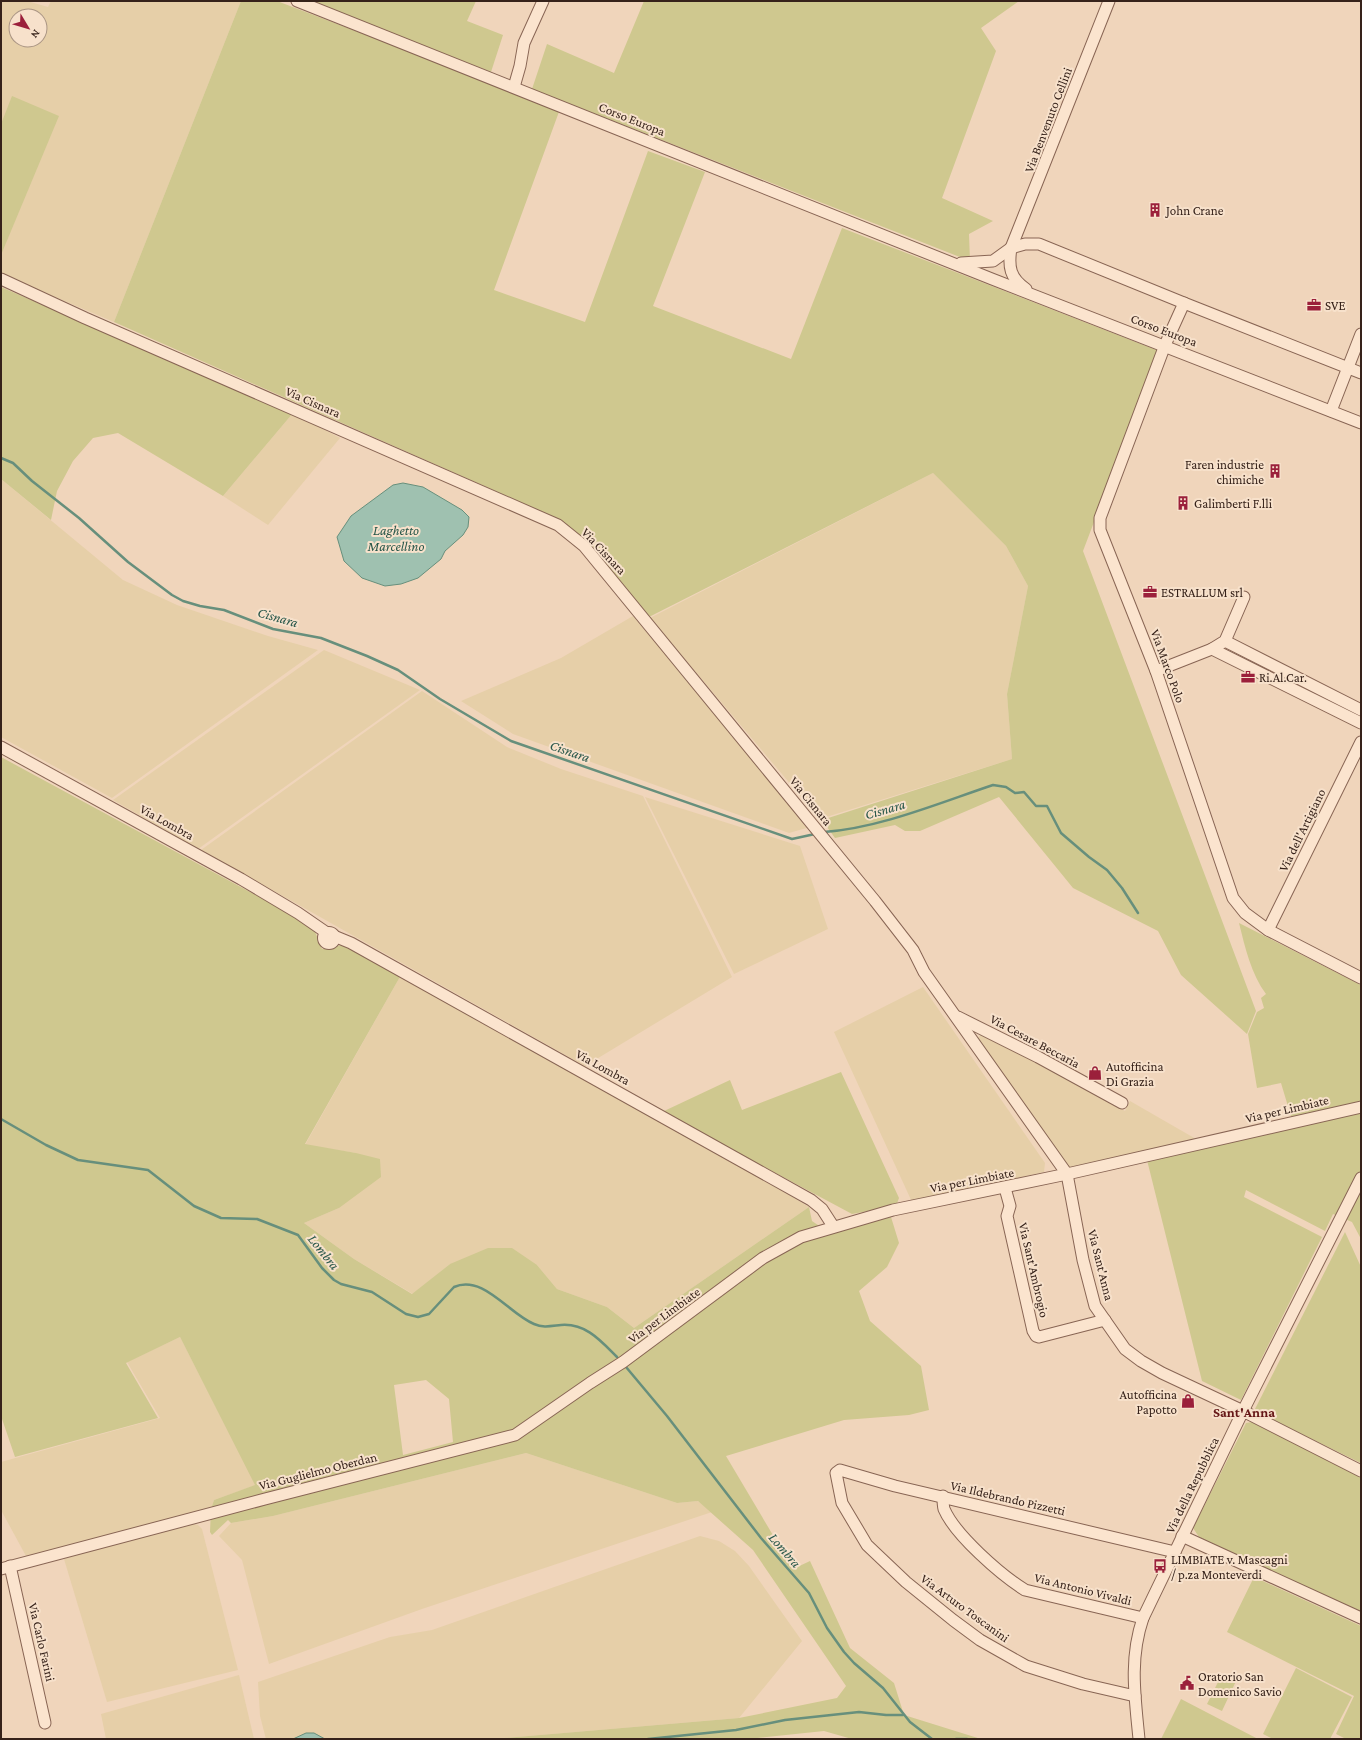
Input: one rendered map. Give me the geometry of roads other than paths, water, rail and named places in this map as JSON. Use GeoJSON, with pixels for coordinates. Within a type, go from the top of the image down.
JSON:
{"type":"FeatureCollection","features":[{"type":"Feature","properties":{"kind":"street","name":"Corso Europa"},"geometry":{"type":"LineString","coordinates":[[298,1],[1034,295],[1361,423]]}},
{"type":"Feature","properties":{"kind":"street"},"geometry":{"type":"LineString","coordinates":[[514,87],[524,43],[543,1]]}},
{"type":"Feature","properties":{"kind":"street","name":"Via Benvenuto Cellini"},"geometry":{"type":"LineString","coordinates":[[1034,295],[1018,284],[1013,276],[1009,261],[1012,248],[1109,1]]}},
{"type":"Feature","properties":{"kind":"street","name":"Corso Europa"},"geometry":{"type":"LineString","coordinates":[[956,263],[993,261],[1012,248],[1025,244],[1039,244],[1184,303],[1361,372]]}},
{"type":"Feature","properties":{"kind":"street","name":"Via Cisnara"},"geometry":{"type":"LineString","coordinates":[[1,279],[85,318],[558,525],[584,546],[828,842],[912,950],[924,972],[972,1040]]}},
{"type":"Feature","properties":{"kind":"street","name":"Via Marco Polo"},"geometry":{"type":"LineString","coordinates":[[1184,303],[1165,345],[1100,518],[1100,530],[1156,671],[1233,898],[1245,913],[1268,930],[1361,978]]}},
{"type":"Feature","properties":{"kind":"street"},"geometry":{"type":"LineString","coordinates":[[1331,411],[1361,334]]}},
{"type":"Feature","properties":{"kind":"street"},"geometry":{"type":"LineString","coordinates":[[1156,671],[1212,649],[1225,640],[1244,597]]}},
{"type":"Feature","properties":{"kind":"street"},"geometry":{"type":"LineString","coordinates":[[1225,640],[1361,710]]}},
{"type":"Feature","properties":{"kind":"street"},"geometry":{"type":"LineString","coordinates":[[1212,649],[1361,723]]}},
{"type":"Feature","properties":{"kind":"street","name":"Via dell'Artigiano"},"geometry":{"type":"LineString","coordinates":[[1268,930],[1361,742]]}},
{"type":"Feature","properties":{"kind":"street","name":"Via Lombra"},"geometry":{"type":"LineString","coordinates":[[1,747],[241,879],[330,936],[351,943],[811,1200],[822,1209],[833,1226]]}},
{"type":"Feature","properties":{"kind":"street","name":"Via Cesare Beccaria"},"geometry":{"type":"LineString","coordinates":[[956,1016],[1038,1057],[1122,1103]]}},
{"type":"Feature","properties":{"kind":"street","name":"Via Sant'Anna"},"geometry":{"type":"LineString","coordinates":[[972,1040],[1067,1174],[1089,1287],[1096,1306],[1104,1320],[1126,1349],[1141,1361],[1162,1373],[1243,1411],[1361,1471]]}},
{"type":"Feature","properties":{"kind":"street","name":"Via per Limbiate"},"geometry":{"type":"LineString","coordinates":[[623,1362],[763,1258],[801,1237],[833,1226],[893,1210],[1005,1188],[1361,1107]]}},
{"type":"Feature","properties":{"kind":"street","name":"Via della Repubblica"},"geometry":{"type":"LineString","coordinates":[[1139,1739],[1133,1667],[1137,1634],[1142,1618],[1243,1411],[1361,1178]]}},
{"type":"Feature","properties":{"kind":"street","name":"Via Sant'Ambrogio"},"geometry":{"type":"LineString","coordinates":[[1005,1188],[1010,1206],[1007,1216],[1033,1331],[1036,1336],[1039,1337],[1104,1320]]}},
{"type":"Feature","properties":{"kind":"street","name":"Via Guglielmo Oberdan"},"geometry":{"type":"LineString","coordinates":[[6,1567],[515,1435],[623,1362]]}},
{"type":"Feature","properties":{"kind":"street","name":"Via Ildebrando Pizzetti"},"geometry":{"type":"LineString","coordinates":[[836,1473],[840,1470],[895,1486],[1175,1552]]}},
{"type":"Feature","properties":{"kind":"street","name":"Via Arturo Toscanini"},"geometry":{"type":"LineString","coordinates":[[836,1473],[842,1503],[867,1545],[906,1582],[953,1620],[980,1640],[1026,1666],[1083,1684],[1135,1696]]}},
{"type":"Feature","properties":{"kind":"street","name":"Via Antonio Vivaldi"},"geometry":{"type":"LineString","coordinates":[[942,1496],[944,1508],[953,1525],[999,1572],[1025,1590],[1142,1618]]}},
{"type":"Feature","properties":{"kind":"street"},"geometry":{"type":"LineString","coordinates":[[1182,1536],[1361,1618]]}},
{"type":"Feature","properties":{"kind":"street","name":"Via Carlo Farini"},"geometry":{"type":"LineString","coordinates":[[6,1567],[45,1723]]}},
{"type":"Feature","properties":{"kind":"water","name":"Laghetto Marcellino"},"geometry":{"type":"Polygon","coordinates":[[[403,483],[423,487],[462,510],[469,517],[468,527],[463,535],[445,551],[441,559],[418,578],[401,584],[385,586],[362,578],[344,561],[337,537],[351,516],[393,485],[403,483]]]}},
{"type":"Feature","properties":{"kind":"water"},"geometry":{"type":"Polygon","coordinates":[[[306,1733],[314,1733],[325,1739],[293,1739],[306,1733]]]}},
{"type":"Feature","properties":{"kind":"waterway","name":"Cisnara"},"geometry":{"type":"LineString","coordinates":[[1,458],[13,463],[32,481],[79,518],[128,562],[172,595],[183,601],[200,606],[224,610],[273,629],[321,638],[367,656],[398,670],[440,699],[511,741],[792,839],[815,834]]}},
{"type":"Feature","properties":{"kind":"waterway","name":"Cisnara"},"geometry":{"type":"LineString","coordinates":[[824,832],[845,830],[888,820],[931,807],[993,785],[1006,787],[1015,793],[1024,792],[1036,806],[1047,806],[1061,833],[1107,870],[1122,888],[1138,913]]}},
{"type":"Feature","properties":{"kind":"waterway","name":"Lombra"},"geometry":{"type":"LineString","coordinates":[[1,1119],[46,1145],[78,1160],[148,1170],[194,1206],[221,1218],[257,1219],[298,1235],[322,1268],[334,1280],[341,1284],[372,1292],[406,1314],[418,1317],[429,1314],[454,1287],[465,1284],[475,1286],[496,1297],[515,1312],[534,1324],[544,1326],[570,1325],[585,1330],[599,1339],[617,1357]]}},
{"type":"Feature","properties":{"kind":"waterway","name":"Lombra"},"geometry":{"type":"LineString","coordinates":[[626,1367],[667,1416],[761,1538],[809,1593],[827,1628],[844,1652],[854,1663],[883,1688],[910,1722],[932,1739]]}},
{"type":"Feature","properties":{"kind":"waterway"},"geometry":{"type":"LineString","coordinates":[[648,1739],[736,1730],[785,1720],[859,1712],[903,1715]]}},
{"type":"Feature","properties":{"kind":"waterway","name":"Lombra"},"geometry":{"type":"LineString","coordinates":[[956,1739],[967,1739]]}},
{"type":"Feature","properties":{"kind":"place","name":"John Crane"},"geometry":{"type":"Point","coordinates":[1155,210]}},
{"type":"Feature","properties":{"kind":"place","name":"SVE"},"geometry":{"type":"Point","coordinates":[1314,305]}},
{"type":"Feature","properties":{"kind":"place","name":"Faren industrie chimiche"},"geometry":{"type":"Point","coordinates":[1275,471]}},
{"type":"Feature","properties":{"kind":"place","name":"Galimberti F.lli"},"geometry":{"type":"Point","coordinates":[1183,503]}},
{"type":"Feature","properties":{"kind":"place","name":"ESTRALLUM srl"},"geometry":{"type":"Point","coordinates":[1150,592]}},
{"type":"Feature","properties":{"kind":"place","name":"Ri.Al.Car."},"geometry":{"type":"Point","coordinates":[1248,677]}},
{"type":"Feature","properties":{"kind":"place","name":"Autofficina Di Grazia"},"geometry":{"type":"Point","coordinates":[1095,1073]}},
{"type":"Feature","properties":{"kind":"place","name":"Autofficina Papotto"},"geometry":{"type":"Point","coordinates":[1188,1401]}},
{"type":"Feature","properties":{"kind":"place","name":"LIMBIATE v. Mascagni / p.za Monteverdi"},"geometry":{"type":"Point","coordinates":[1160,1566]}},
{"type":"Feature","properties":{"kind":"place","name":"Oratorio San Domenico Savio"},"geometry":{"type":"Point","coordinates":[1187,1683]}},
{"type":"Feature","properties":{"kind":"district","name":"Sant'Anna"},"geometry":{"type":"Point","coordinates":[1244,1412]}}]}
